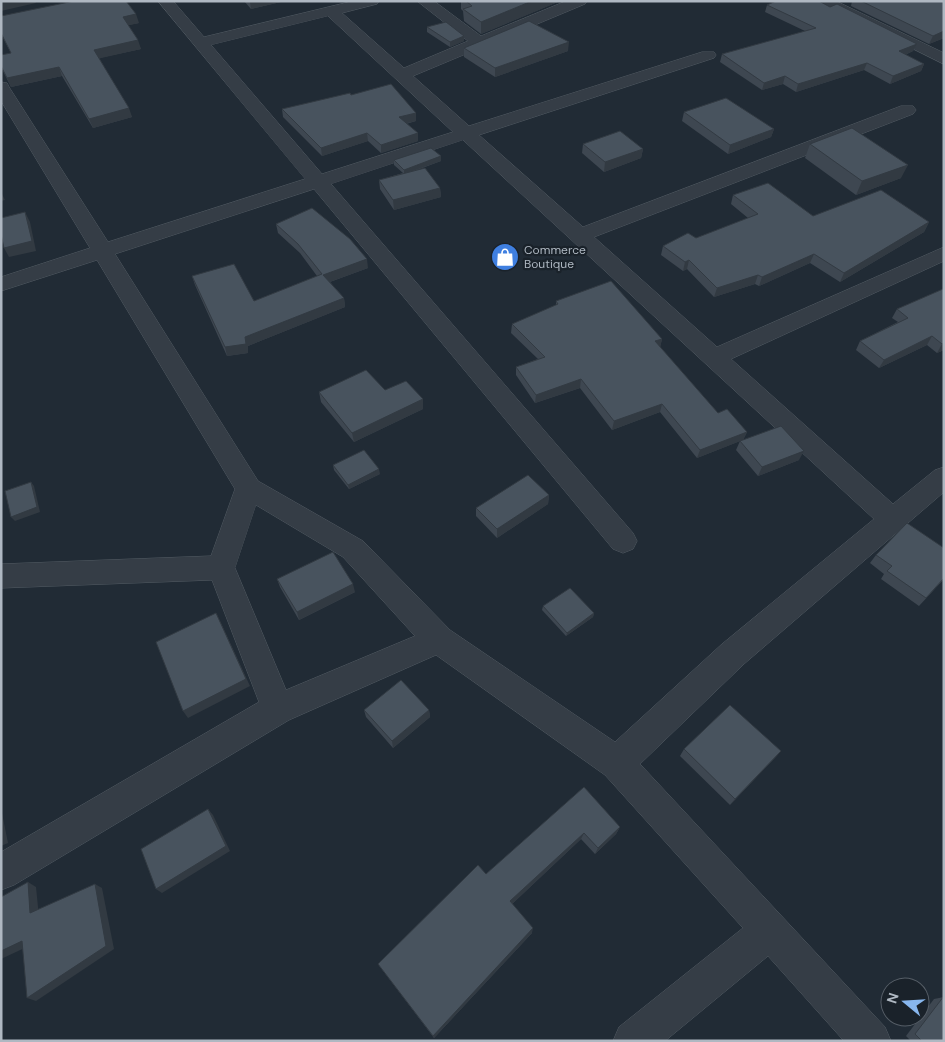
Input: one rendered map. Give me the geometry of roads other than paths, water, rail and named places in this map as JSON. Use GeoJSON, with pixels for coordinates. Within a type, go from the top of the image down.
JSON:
{"type":"FeatureCollection","features":[{"type":"Feature","properties":{"kind":"street"},"geometry":{"type":"LineString","coordinates":[[165,1],[623,541]]}},
{"type":"Feature","properties":{"kind":"street"},"geometry":{"type":"LineString","coordinates":[[200,43],[372,1]]}},
{"type":"Feature","properties":{"kind":"street"},"geometry":{"type":"LineString","coordinates":[[424,1],[479,42]]}},
{"type":"Feature","properties":{"kind":"street"},"geometry":{"type":"LineString","coordinates":[[401,74],[580,1]]}},
{"type":"Feature","properties":{"kind":"street"},"geometry":{"type":"LineString","coordinates":[[824,1],[944,59]]}},
{"type":"Feature","properties":{"kind":"street"},"geometry":{"type":"LineString","coordinates":[[331,11],[893,520]]}},
{"type":"Feature","properties":{"kind":"street"},"geometry":{"type":"LineString","coordinates":[[1,284],[708,55]]}},
{"type":"Feature","properties":{"kind":"street"},"geometry":{"type":"LineString","coordinates":[[1,87],[249,488],[353,549],[439,640],[617,763],[871,1041]]}},
{"type":"Feature","properties":{"kind":"street"},"geometry":{"type":"LineString","coordinates":[[579,236],[907,110]]}},
{"type":"Feature","properties":{"kind":"street"},"geometry":{"type":"LineString","coordinates":[[714,358],[944,253]]}},
{"type":"Feature","properties":{"kind":"street"},"geometry":{"type":"LineString","coordinates":[[617,763],[733,654],[942,481]]}},
{"type":"Feature","properties":{"kind":"street"},"geometry":{"type":"LineString","coordinates":[[249,488],[221,568],[278,709]]}},
{"type":"Feature","properties":{"kind":"street"},"geometry":{"type":"LineString","coordinates":[[1,576],[221,568]]}},
{"type":"Feature","properties":{"kind":"street"},"geometry":{"type":"LineString","coordinates":[[1,872],[278,709],[439,640]]}},
{"type":"Feature","properties":{"kind":"street"},"geometry":{"type":"LineString","coordinates":[[633,1041],[770,930]]}},
{"type":"Feature","properties":{"kind":"place","name":"Commerce Boutique"},"geometry":{"type":"Point","coordinates":[505,257]}}]}
